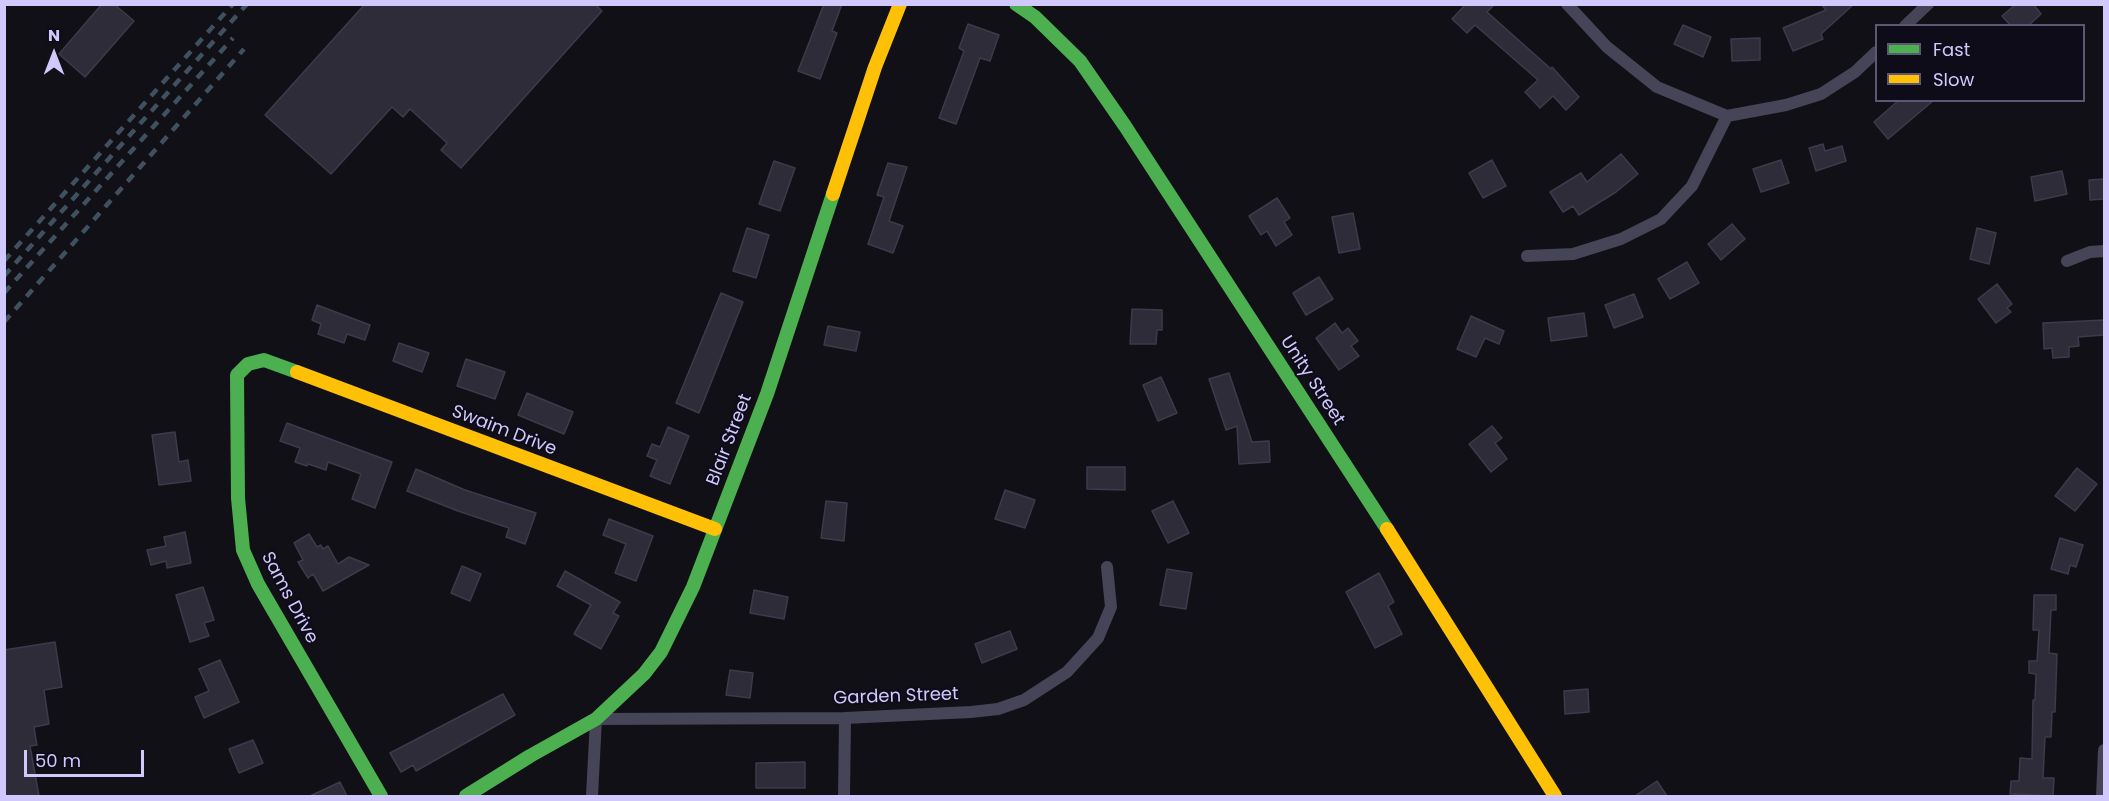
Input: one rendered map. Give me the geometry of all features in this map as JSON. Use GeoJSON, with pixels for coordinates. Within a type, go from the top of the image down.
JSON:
{"type":"FeatureCollection","features":[{"type":"Feature","properties":{"kind":"street","name":"Blair Street"},"geometry":{"type":"LineString","coordinates":[[466,796],[530,756],[596,719],[644,674],[662,652],[693,587],[767,394],[875,67],[900,4]]}},
{"type":"Feature","properties":{"kind":"street","name":"Unity Street"},"geometry":{"type":"LineString","coordinates":[[1016,4],[1035,17],[1080,62],[1125,126],[1445,619],[1555,796]]}},
{"type":"Feature","properties":{"kind":"street"},"geometry":{"type":"LineString","coordinates":[[1567,4],[1607,47],[1657,87],[1728,116],[1786,105],[1821,94],[1855,72],[1875,53]]}},
{"type":"Feature","properties":{"kind":"street"},"geometry":{"type":"LineString","coordinates":[[1907,24],[1928,4]]}},
{"type":"Feature","properties":{"kind":"street"},"geometry":{"type":"LineString","coordinates":[[1527,256],[1573,254],[1621,239],[1661,219],[1692,186],[1728,116]]}},
{"type":"Feature","properties":{"kind":"street"},"geometry":{"type":"LineString","coordinates":[[2067,261],[2090,252],[2104,251]]}},
{"type":"Feature","properties":{"kind":"street","name":"Sams Drive"},"geometry":{"type":"LineString","coordinates":[[282,366],[264,360],[248,364],[237,375],[238,498],[243,550],[258,584],[381,796]]}},
{"type":"Feature","properties":{"kind":"street","name":"Swaim Drive"},"geometry":{"type":"LineString","coordinates":[[282,366],[715,529]]}},
{"type":"Feature","properties":{"kind":"street","name":"Garden Street"},"geometry":{"type":"LineString","coordinates":[[596,719],[845,718],[998,710],[1024,700],[1067,672],[1098,638],[1110,607],[1107,567]]}},
{"type":"Feature","properties":{"kind":"street"},"geometry":{"type":"LineString","coordinates":[[844,796],[845,718]]}},
{"type":"Feature","properties":{"kind":"street"},"geometry":{"type":"LineString","coordinates":[[592,796],[596,719]]}},
{"type":"Feature","properties":{"kind":"street"},"geometry":{"type":"LineString","coordinates":[[2102,796],[2104,750]]}},
{"type":"Feature","properties":{"kind":"building"},"geometry":{"type":"Polygon","coordinates":[[[102,4],[114,4],[134,21],[85,77],[59,54],[102,4]]]}},
{"type":"Feature","properties":{"kind":"building"},"geometry":{"type":"Polygon","coordinates":[[[365,4],[595,4],[602,11],[461,168],[441,150],[447,143],[410,109],[403,117],[392,107],[331,174],[265,115],[365,4]]]}},
{"type":"Feature","properties":{"kind":"building"},"geometry":{"type":"Polygon","coordinates":[[[824,4],[842,4],[832,31],[837,33],[820,79],[798,71],[824,4]]]}},
{"type":"Feature","properties":{"kind":"building"},"geometry":{"type":"Polygon","coordinates":[[[1466,4],[1495,4],[1487,12],[1551,69],[1552,67],[1579,97],[1566,110],[1553,96],[1540,108],[1525,92],[1538,80],[1475,25],[1467,33],[1452,19],[1466,4]]]}},
{"type":"Feature","properties":{"kind":"building"},"geometry":{"type":"Polygon","coordinates":[[[1821,4],[1854,4],[1821,34],[1823,39],[1793,51],[1783,28],[1826,10],[1821,4]]]}},
{"type":"Feature","properties":{"kind":"building"},"geometry":{"type":"Polygon","coordinates":[[[2016,4],[2033,4],[2041,14],[2030,24],[2009,24],[2002,16],[2016,4]]]}},
{"type":"Feature","properties":{"kind":"building"},"geometry":{"type":"Polygon","coordinates":[[[968,24],[999,35],[990,61],[980,58],[956,124],[939,118],[964,51],[959,48],[968,24]]]}},
{"type":"Feature","properties":{"kind":"building"},"geometry":{"type":"Polygon","coordinates":[[[1683,25],[1711,37],[1703,57],[1674,44],[1683,25]]]}},
{"type":"Feature","properties":{"kind":"building"},"geometry":{"type":"Polygon","coordinates":[[[1760,38],[1760,60],[1732,61],[1731,39],[1760,38]]]}},
{"type":"Feature","properties":{"kind":"building"},"geometry":{"type":"Polygon","coordinates":[[[1897,102],[1932,102],[1888,139],[1874,122],[1897,102]]]}},
{"type":"Feature","properties":{"kind":"building"},"geometry":{"type":"Polygon","coordinates":[[[1823,144],[1825,151],[1842,146],[1846,161],[1816,171],[1809,148],[1823,144]]]}},
{"type":"Feature","properties":{"kind":"building"},"geometry":{"type":"Polygon","coordinates":[[[1621,154],[1638,174],[1616,192],[1579,215],[1573,206],[1563,212],[1550,192],[1581,173],[1587,182],[1621,154]]]}},
{"type":"Feature","properties":{"kind":"building"},"geometry":{"type":"Polygon","coordinates":[[[1492,160],[1506,186],[1483,198],[1469,173],[1492,160]]]}},
{"type":"Feature","properties":{"kind":"building"},"geometry":{"type":"Polygon","coordinates":[[[1781,160],[1789,183],[1761,192],[1753,169],[1781,160]]]}},
{"type":"Feature","properties":{"kind":"building"},"geometry":{"type":"Polygon","coordinates":[[[774,161],[795,168],[780,211],[759,204],[774,161]]]}},
{"type":"Feature","properties":{"kind":"building"},"geometry":{"type":"Polygon","coordinates":[[[888,163],[907,167],[889,221],[903,226],[893,253],[868,244],[884,197],[877,195],[888,163]]]}},
{"type":"Feature","properties":{"kind":"building"},"geometry":{"type":"Polygon","coordinates":[[[2062,171],[2067,194],[2035,201],[2031,177],[2062,171]]]}},
{"type":"Feature","properties":{"kind":"building"},"geometry":{"type":"Polygon","coordinates":[[[2104,179],[2104,199],[2090,200],[2089,180],[2104,179]]]}},
{"type":"Feature","properties":{"kind":"building"},"geometry":{"type":"Polygon","coordinates":[[[1277,198],[1290,218],[1284,222],[1292,235],[1276,246],[1267,231],[1261,235],[1249,216],[1277,198]]]}},
{"type":"Feature","properties":{"kind":"building"},"geometry":{"type":"Polygon","coordinates":[[[1353,213],[1360,249],[1339,253],[1332,217],[1353,213]]]}},
{"type":"Feature","properties":{"kind":"building"},"geometry":{"type":"Polygon","coordinates":[[[1732,224],[1745,239],[1721,260],[1708,244],[1732,224]]]}},
{"type":"Feature","properties":{"kind":"building"},"geometry":{"type":"Polygon","coordinates":[[[747,228],[769,235],[756,278],[733,271],[747,228]]]}},
{"type":"Feature","properties":{"kind":"building"},"geometry":{"type":"Polygon","coordinates":[[[1977,228],[1996,233],[1989,264],[1970,259],[1977,228]]]}},
{"type":"Feature","properties":{"kind":"building"},"geometry":{"type":"Polygon","coordinates":[[[1687,262],[1699,283],[1670,299],[1658,279],[1687,262]]]}},
{"type":"Feature","properties":{"kind":"building"},"geometry":{"type":"Polygon","coordinates":[[[1319,277],[1333,299],[1306,315],[1293,293],[1319,277]]]}},
{"type":"Feature","properties":{"kind":"building"},"geometry":{"type":"Polygon","coordinates":[[[1997,284],[2012,304],[2007,308],[2011,312],[1996,323],[1978,299],[1997,284]]]}},
{"type":"Feature","properties":{"kind":"building"},"geometry":{"type":"Polygon","coordinates":[[[721,293],[743,302],[699,413],[676,403],[721,293]]]}},
{"type":"Feature","properties":{"kind":"building"},"geometry":{"type":"Polygon","coordinates":[[[1634,294],[1643,317],[1614,328],[1605,305],[1634,294]]]}},
{"type":"Feature","properties":{"kind":"building"},"geometry":{"type":"Polygon","coordinates":[[[317,305],[370,325],[365,340],[347,334],[344,343],[318,334],[321,324],[312,320],[317,305]]]}},
{"type":"Feature","properties":{"kind":"building"},"geometry":{"type":"Polygon","coordinates":[[[1132,309],[1162,310],[1162,330],[1157,330],[1156,344],[1130,344],[1132,309]]]}},
{"type":"Feature","properties":{"kind":"building"},"geometry":{"type":"Polygon","coordinates":[[[1584,313],[1587,336],[1551,341],[1548,318],[1584,313]]]}},
{"type":"Feature","properties":{"kind":"building"},"geometry":{"type":"Polygon","coordinates":[[[1471,316],[1504,331],[1499,344],[1485,338],[1476,357],[1457,349],[1471,316]]]}},
{"type":"Feature","properties":{"kind":"building"},"geometry":{"type":"Polygon","coordinates":[[[2104,320],[2104,335],[2078,337],[2079,346],[2069,347],[2069,357],[2053,358],[2052,348],[2044,349],[2043,323],[2104,320]]]}},
{"type":"Feature","properties":{"kind":"building"},"geometry":{"type":"Polygon","coordinates":[[[1335,323],[1342,333],[1348,328],[1358,341],[1351,346],[1359,356],[1339,370],[1316,338],[1335,323]]]}},
{"type":"Feature","properties":{"kind":"building"},"geometry":{"type":"Polygon","coordinates":[[[828,326],[860,332],[856,351],[824,345],[828,326]]]}},
{"type":"Feature","properties":{"kind":"building"},"geometry":{"type":"Polygon","coordinates":[[[399,343],[429,353],[422,372],[393,361],[399,343]]]}},
{"type":"Feature","properties":{"kind":"building"},"geometry":{"type":"Polygon","coordinates":[[[466,359],[505,372],[495,399],[457,386],[466,359]]]}},
{"type":"Feature","properties":{"kind":"building"},"geometry":{"type":"Polygon","coordinates":[[[1229,373],[1252,442],[1269,441],[1270,462],[1239,464],[1237,426],[1226,430],[1209,379],[1229,373]]]}},
{"type":"Feature","properties":{"kind":"building"},"geometry":{"type":"Polygon","coordinates":[[[1161,377],[1177,413],[1158,421],[1143,385],[1161,377]]]}},
{"type":"Feature","properties":{"kind":"building"},"geometry":{"type":"Polygon","coordinates":[[[527,393],[573,412],[564,434],[518,415],[527,393]]]}},
{"type":"Feature","properties":{"kind":"building"},"geometry":{"type":"Polygon","coordinates":[[[287,423],[392,462],[375,508],[352,499],[361,474],[328,462],[326,470],[295,462],[300,448],[280,441],[287,423]]]}},
{"type":"Feature","properties":{"kind":"building"},"geometry":{"type":"Polygon","coordinates":[[[1492,426],[1502,438],[1495,443],[1507,459],[1491,472],[1469,444],[1492,426]]]}},
{"type":"Feature","properties":{"kind":"building"},"geometry":{"type":"Polygon","coordinates":[[[668,427],[689,436],[670,484],[650,476],[657,460],[647,456],[652,444],[660,447],[668,427]]]}},
{"type":"Feature","properties":{"kind":"building"},"geometry":{"type":"Polygon","coordinates":[[[175,432],[179,462],[188,460],[191,481],[159,485],[152,435],[175,432]]]}},
{"type":"Feature","properties":{"kind":"building"},"geometry":{"type":"Polygon","coordinates":[[[1087,467],[1125,467],[1125,490],[1087,489],[1087,467]]]}},
{"type":"Feature","properties":{"kind":"building"},"geometry":{"type":"Polygon","coordinates":[[[2077,468],[2097,484],[2075,511],[2055,496],[2077,468]]]}},
{"type":"Feature","properties":{"kind":"building"},"geometry":{"type":"Polygon","coordinates":[[[416,469],[465,490],[536,513],[525,544],[506,537],[509,528],[407,491],[416,469]]]}},
{"type":"Feature","properties":{"kind":"building"},"geometry":{"type":"Polygon","coordinates":[[[1005,490],[1035,500],[1025,528],[995,519],[1005,490]]]}},
{"type":"Feature","properties":{"kind":"building"},"geometry":{"type":"Polygon","coordinates":[[[826,501],[847,503],[844,541],[821,538],[826,501]]]}},
{"type":"Feature","properties":{"kind":"building"},"geometry":{"type":"Polygon","coordinates":[[[1173,501],[1189,533],[1168,543],[1152,511],[1173,501]]]}},
{"type":"Feature","properties":{"kind":"building"},"geometry":{"type":"Polygon","coordinates":[[[609,519],[653,536],[636,581],[615,573],[626,544],[603,535],[609,519]]]}},
{"type":"Feature","properties":{"kind":"building"},"geometry":{"type":"Polygon","coordinates":[[[185,532],[191,563],[167,568],[166,561],[151,565],[147,550],[166,546],[164,537],[185,532]]]}},
{"type":"Feature","properties":{"kind":"building"},"geometry":{"type":"Polygon","coordinates":[[[309,534],[317,547],[321,545],[323,549],[328,546],[338,564],[349,557],[369,565],[323,591],[313,574],[308,578],[298,562],[303,560],[294,543],[309,534]]]}},
{"type":"Feature","properties":{"kind":"building"},"geometry":{"type":"Polygon","coordinates":[[[2060,538],[2083,545],[2076,567],[2070,565],[2068,574],[2051,569],[2060,538]]]}},
{"type":"Feature","properties":{"kind":"building"},"geometry":{"type":"Polygon","coordinates":[[[462,566],[481,574],[470,601],[451,593],[462,566]]]}},
{"type":"Feature","properties":{"kind":"building"},"geometry":{"type":"Polygon","coordinates":[[[1167,569],[1192,573],[1186,609],[1160,605],[1167,569]]]}},
{"type":"Feature","properties":{"kind":"building"},"geometry":{"type":"Polygon","coordinates":[[[565,571],[620,602],[613,613],[619,616],[601,649],[574,634],[591,605],[557,586],[565,571]]]}},
{"type":"Feature","properties":{"kind":"building"},"geometry":{"type":"Polygon","coordinates":[[[1379,573],[1394,602],[1388,606],[1402,634],[1375,648],[1346,592],[1379,573]]]}},
{"type":"Feature","properties":{"kind":"building"},"geometry":{"type":"Polygon","coordinates":[[[203,587],[214,620],[204,623],[209,636],[190,642],[176,595],[203,587]]]}},
{"type":"Feature","properties":{"kind":"building"},"geometry":{"type":"Polygon","coordinates":[[[754,590],[788,597],[784,619],[750,613],[754,590]]]}},
{"type":"Feature","properties":{"kind":"building"},"geometry":{"type":"Polygon","coordinates":[[[2034,595],[2056,595],[2056,610],[2051,610],[2049,653],[2057,654],[2055,712],[2052,712],[2051,737],[2045,737],[2043,778],[2054,778],[2053,796],[2010,794],[2011,781],[2019,781],[2020,758],[2032,759],[2036,674],[2029,673],[2029,661],[2037,661],[2039,630],[2033,630],[2034,595]]]}},
{"type":"Feature","properties":{"kind":"building"},"geometry":{"type":"Polygon","coordinates":[[[1010,631],[1017,649],[982,663],[975,644],[1010,631]]]}},
{"type":"Feature","properties":{"kind":"building"},"geometry":{"type":"Polygon","coordinates":[[[55,642],[62,687],[44,690],[49,724],[34,727],[37,745],[30,746],[39,796],[4,796],[4,650],[55,642]]]}},
{"type":"Feature","properties":{"kind":"building"},"geometry":{"type":"Polygon","coordinates":[[[220,660],[239,702],[204,718],[195,697],[209,691],[199,669],[220,660]]]}},
{"type":"Feature","properties":{"kind":"building"},"geometry":{"type":"Polygon","coordinates":[[[730,670],[753,673],[750,698],[726,695],[730,670]]]}},
{"type":"Feature","properties":{"kind":"building"},"geometry":{"type":"Polygon","coordinates":[[[1588,689],[1589,712],[1565,714],[1564,691],[1588,689]]]}},
{"type":"Feature","properties":{"kind":"building"},"geometry":{"type":"Polygon","coordinates":[[[503,694],[515,715],[416,771],[413,765],[401,772],[390,753],[503,694]]]}},
{"type":"Feature","properties":{"kind":"building"},"geometry":{"type":"Polygon","coordinates":[[[253,740],[263,763],[239,773],[229,749],[253,740]]]}},
{"type":"Feature","properties":{"kind":"building"},"geometry":{"type":"Polygon","coordinates":[[[805,762],[805,788],[756,788],[756,763],[805,762]]]}},
{"type":"Feature","properties":{"kind":"building"},"geometry":{"type":"Polygon","coordinates":[[[1657,781],[1667,796],[1635,796],[1657,781]]]}},
{"type":"Feature","properties":{"kind":"building"},"geometry":{"type":"Polygon","coordinates":[[[340,782],[347,796],[310,796],[340,782]]]}},
{"type":"Feature","properties":{"kind":"railway"},"geometry":{"type":"LineString","coordinates":[[4,261],[233,4]]}},
{"type":"Feature","properties":{"kind":"railway"},"geometry":{"type":"LineString","coordinates":[[4,276],[247,4]]}},
{"type":"Feature","properties":{"kind":"railway"},"geometry":{"type":"LineString","coordinates":[[4,293],[233,38]]}},
{"type":"Feature","properties":{"kind":"railway"},"geometry":{"type":"LineString","coordinates":[[4,322],[244,49]]}},
{"type":"Feature","properties":{"kind":"traffic: fast"},"geometry":{"type":"LineString","coordinates":[[1016,4],[1035,17],[1080,61],[1125,126],[1387,529]]}},
{"type":"Feature","properties":{"kind":"traffic: fast"},"geometry":{"type":"LineString","coordinates":[[466,796],[530,756],[596,719],[644,674],[661,652],[693,587],[767,394],[833,194]]}},
{"type":"Feature","properties":{"kind":"traffic: fast"},"geometry":{"type":"LineString","coordinates":[[297,372],[264,360],[248,364],[237,375],[238,498],[243,550],[258,584],[381,796]]}},
{"type":"Feature","properties":{"kind":"traffic: slow"},"geometry":{"type":"LineString","coordinates":[[833,194],[875,67],[900,4]]}},
{"type":"Feature","properties":{"kind":"traffic: slow"},"geometry":{"type":"LineString","coordinates":[[297,372],[715,529]]}},
{"type":"Feature","properties":{"kind":"traffic: slow"},"geometry":{"type":"LineString","coordinates":[[1387,529],[1555,796]]}}]}
